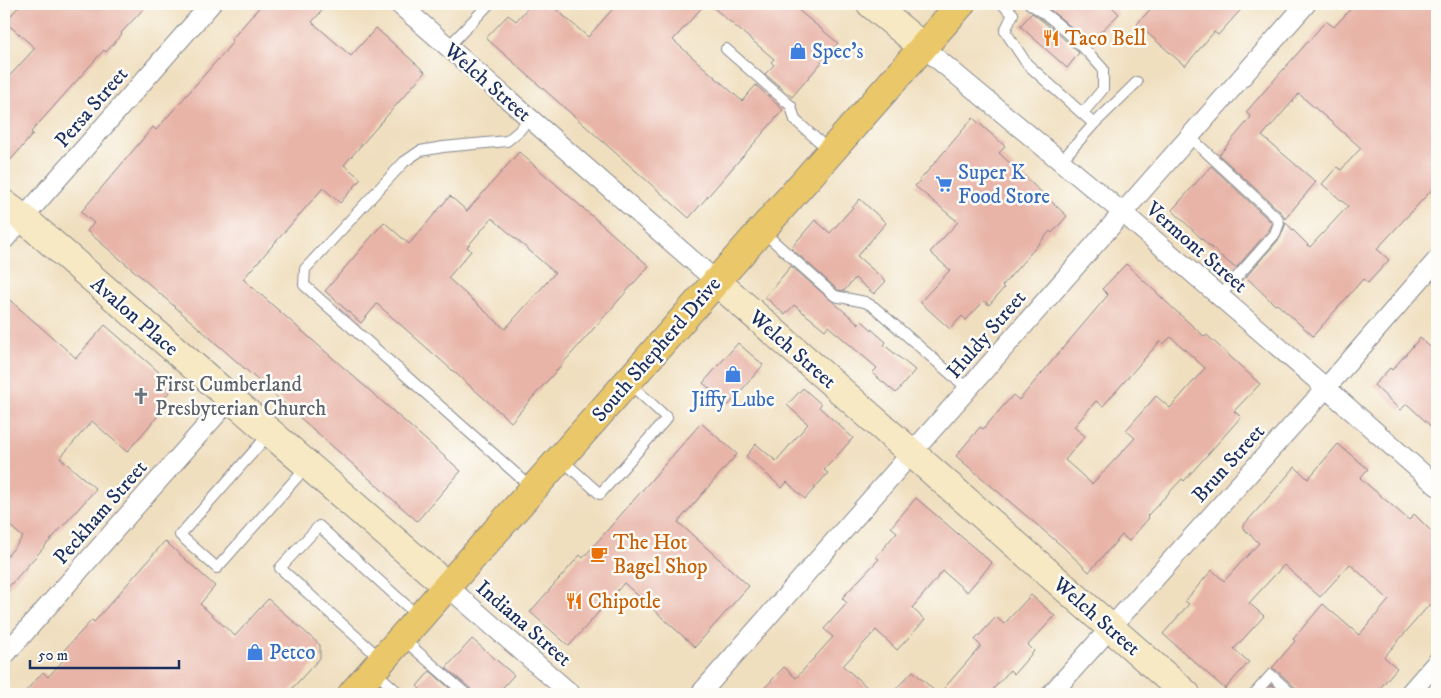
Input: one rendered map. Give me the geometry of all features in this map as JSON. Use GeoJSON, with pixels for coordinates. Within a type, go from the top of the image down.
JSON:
{"type":"FeatureCollection","features":[{"type":"Feature","properties":{"kind":"main road","name":"South Shepherd Drive"},"geometry":{"type":"LineString","coordinates":[[352,694],[961,4]]}},
{"type":"Feature","properties":{"kind":"street","name":"Persa Street"},"geometry":{"type":"LineString","coordinates":[[4,240],[13,211],[211,4]]}},
{"type":"Feature","properties":{"kind":"street","name":"Welch Street"},"geometry":{"type":"LineString","coordinates":[[399,4],[1186,694]]}},
{"type":"Feature","properties":{"kind":"street"},"geometry":{"type":"LineString","coordinates":[[871,4],[923,47]]}},
{"type":"Feature","properties":{"kind":"street","name":"Huldy Street"},"geometry":{"type":"LineString","coordinates":[[700,694],[1306,4]]}},
{"type":"Feature","properties":{"kind":"street","name":"Vermont Street"},"geometry":{"type":"LineString","coordinates":[[923,47],[1123,212],[1437,486]]}},
{"type":"Feature","properties":{"kind":"street","name":"Avalon Place"},"geometry":{"type":"LineString","coordinates":[[13,211],[447,586]]}},
{"type":"Feature","properties":{"kind":"street","name":"Brun Street"},"geometry":{"type":"LineString","coordinates":[[1051,694],[1326,388],[1437,260]]}},
{"type":"Feature","properties":{"kind":"street","name":"Peckham Street"},"geometry":{"type":"LineString","coordinates":[[4,656],[230,399]]}},
{"type":"Feature","properties":{"kind":"street","name":"Indiana Street"},"geometry":{"type":"LineString","coordinates":[[447,586],[571,694]]}},
{"type":"Feature","properties":{"kind":"street"},"geometry":{"type":"LineString","coordinates":[[1409,694],[1437,662]]}},
{"type":"Feature","properties":{"kind":"lane"},"geometry":{"type":"LineString","coordinates":[[448,47],[489,4]]}},
{"type":"Feature","properties":{"kind":"lane"},"geometry":{"type":"LineString","coordinates":[[1002,4],[1013,14]]}},
{"type":"Feature","properties":{"kind":"lane"},"geometry":{"type":"LineString","coordinates":[[1026,4],[1013,14],[1004,30],[1027,64],[1094,124]]}},
{"type":"Feature","properties":{"kind":"lane"},"geometry":{"type":"LineString","coordinates":[[1030,4],[1045,13],[1085,48],[1103,69],[1103,89],[1082,113]]}},
{"type":"Feature","properties":{"kind":"lane"},"geometry":{"type":"LineString","coordinates":[[726,49],[792,106],[794,120],[830,152]]}},
{"type":"Feature","properties":{"kind":"lane"},"geometry":{"type":"LineString","coordinates":[[1061,161],[1094,124],[1137,82]]}},
{"type":"Feature","properties":{"kind":"lane"},"geometry":{"type":"LineString","coordinates":[[529,119],[507,141],[443,146],[420,151],[404,162],[305,269],[304,284],[533,489]]}},
{"type":"Feature","properties":{"kind":"lane"},"geometry":{"type":"LineString","coordinates":[[1190,137],[1277,218],[1279,223],[1275,234],[1220,296]]}},
{"type":"Feature","properties":{"kind":"lane"},"geometry":{"type":"LineString","coordinates":[[761,230],[835,296],[865,302],[874,306],[968,389]]}},
{"type":"Feature","properties":{"kind":"lane"},"geometry":{"type":"LineString","coordinates":[[560,458],[600,494],[667,418],[627,382]]}},
{"type":"Feature","properties":{"kind":"lane"},"geometry":{"type":"LineString","coordinates":[[270,433],[180,535],[217,568],[307,466]]}},
{"type":"Feature","properties":{"kind":"lane"},"geometry":{"type":"LineString","coordinates":[[400,694],[377,665],[280,568],[319,526],[419,617]]}},
{"type":"Feature","properties":{"kind":"lane"},"geometry":{"type":"LineString","coordinates":[[402,637],[466,694]]}},
{"type":"Feature","properties":{"kind":"lane"},"geometry":{"type":"LineString","coordinates":[[1254,694],[1271,675],[1292,694]]}},
{"type":"Feature","properties":{"kind":"building"},"geometry":{"type":"Polygon","coordinates":[[[21,4],[148,4],[31,132],[33,134],[4,168],[4,82],[35,48],[5,22],[21,4]]]}},
{"type":"Feature","properties":{"kind":"building"},"geometry":{"type":"Polygon","coordinates":[[[262,4],[328,4],[312,22],[351,56],[376,28],[425,72],[344,165],[361,179],[340,203],[323,188],[243,279],[461,471],[417,521],[87,231],[94,223],[81,212],[153,127],[156,130],[233,42],[231,40],[262,4]]]}},
{"type":"Feature","properties":{"kind":"building"},"geometry":{"type":"Polygon","coordinates":[[[531,4],[550,4],[588,37],[617,4],[705,4],[673,40],[742,101],[756,85],[783,110],[689,218],[486,38],[508,15],[516,21],[531,4]]]}},
{"type":"Feature","properties":{"kind":"building","name":"Spec's"},"geometry":{"type":"Polygon","coordinates":[[[709,4],[791,4],[838,43],[792,97],[765,74],[774,65],[771,62],[774,59],[709,4]]]}},
{"type":"Feature","properties":{"kind":"building"},"geometry":{"type":"Polygon","coordinates":[[[1042,4],[1109,4],[1119,14],[1089,43],[1042,4]]]}},
{"type":"Feature","properties":{"kind":"building"},"geometry":{"type":"Polygon","coordinates":[[[1155,4],[1246,4],[1218,35],[1214,32],[1185,66],[1137,24],[1155,4]]]}},
{"type":"Feature","properties":{"kind":"building"},"geometry":{"type":"Polygon","coordinates":[[[1355,4],[1437,4],[1437,184],[1377,249],[1389,260],[1368,283],[1363,279],[1313,336],[1277,304],[1275,305],[1246,277],[1280,238],[1286,223],[1310,247],[1348,206],[1322,184],[1337,167],[1341,170],[1361,148],[1299,94],[1262,136],[1316,182],[1285,219],[1282,213],[1219,155],[1251,117],[1246,112],[1326,21],[1334,27],[1355,4]]]}},
{"type":"Feature","properties":{"kind":"building","name":"Taco Bell"},"geometry":{"type":"Polygon","coordinates":[[[1032,13],[1079,53],[1067,68],[1020,26],[1032,13]]]}},
{"type":"Feature","properties":{"kind":"building"},"geometry":{"type":"Polygon","coordinates":[[[973,118],[1005,146],[999,153],[1067,216],[1052,233],[1050,231],[1002,286],[1004,288],[989,305],[984,301],[966,320],[962,316],[950,329],[920,302],[950,270],[930,252],[958,222],[915,186],[973,118]]]}},
{"type":"Feature","properties":{"kind":"building"},"geometry":{"type":"Polygon","coordinates":[[[519,152],[649,266],[511,422],[377,304],[361,323],[325,291],[384,222],[409,244],[450,196],[467,211],[519,152]],[[492,218],[467,247],[471,251],[448,278],[505,329],[555,273],[492,218]]]}},
{"type":"Feature","properties":{"kind":"building"},"geometry":{"type":"Polygon","coordinates":[[[1211,166],[1272,223],[1269,230],[1237,267],[1234,267],[1207,244],[1172,210],[1211,166]]]}},
{"type":"Feature","properties":{"kind":"building"},"geometry":{"type":"Polygon","coordinates":[[[860,199],[886,223],[857,256],[886,281],[874,294],[855,278],[844,291],[838,290],[791,248],[815,220],[830,233],[860,199]]]}},
{"type":"Feature","properties":{"kind":"building"},"geometry":{"type":"Polygon","coordinates":[[[1126,264],[1205,337],[1207,335],[1260,384],[1234,411],[1241,417],[1184,481],[1182,479],[1147,516],[1149,518],[1129,541],[1122,535],[1089,572],[1063,547],[956,456],[980,427],[983,429],[1013,395],[1019,400],[1108,295],[1102,289],[1126,264]],[[1171,337],[1163,344],[1160,341],[1103,406],[1096,401],[1074,427],[1085,436],[1065,460],[1092,484],[1135,438],[1126,430],[1156,396],[1170,408],[1205,368],[1171,337]]]}},
{"type":"Feature","properties":{"kind":"building"},"geometry":{"type":"Polygon","coordinates":[[[791,266],[859,324],[862,321],[886,342],[884,345],[915,370],[896,393],[872,373],[877,368],[828,326],[825,330],[794,305],[785,315],[765,297],[791,266]]]}},
{"type":"Feature","properties":{"kind":"building"},"geometry":{"type":"Polygon","coordinates":[[[4,295],[76,358],[105,325],[175,386],[163,399],[168,404],[127,452],[92,421],[60,458],[96,489],[4,592],[4,560],[23,537],[4,521],[4,295]]]}},
{"type":"Feature","properties":{"kind":"building"},"geometry":{"type":"Polygon","coordinates":[[[1420,338],[1437,353],[1437,432],[1407,404],[1400,410],[1374,385],[1390,368],[1392,370],[1420,338]]]}},
{"type":"Feature","properties":{"kind":"building","name":"Jiffy Lube"},"geometry":{"type":"Polygon","coordinates":[[[738,343],[763,365],[729,405],[703,383],[738,343]]]}},
{"type":"Feature","properties":{"kind":"building"},"geometry":{"type":"Polygon","coordinates":[[[803,388],[821,404],[819,407],[853,438],[824,470],[828,473],[805,499],[787,482],[782,488],[746,456],[756,444],[776,461],[808,424],[787,405],[803,388]]]}},
{"type":"Feature","properties":{"kind":"building"},"geometry":{"type":"Polygon","coordinates":[[[701,423],[737,454],[678,522],[749,586],[695,647],[624,583],[569,646],[530,612],[580,555],[583,558],[701,423]]]}},
{"type":"Feature","properties":{"kind":"building"},"geometry":{"type":"Polygon","coordinates":[[[1338,444],[1368,469],[1360,478],[1409,520],[1414,514],[1437,537],[1437,611],[1430,604],[1384,657],[1397,668],[1375,694],[1299,694],[1297,689],[1272,668],[1295,641],[1293,639],[1323,604],[1359,635],[1389,600],[1350,564],[1320,597],[1284,565],[1249,603],[1264,616],[1234,649],[1249,662],[1225,689],[1163,634],[1189,604],[1185,601],[1212,570],[1224,581],[1259,543],[1242,527],[1295,467],[1308,479],[1338,444]]]}},
{"type":"Feature","properties":{"kind":"building"},"geometry":{"type":"Polygon","coordinates":[[[916,498],[992,563],[967,592],[943,571],[912,608],[925,620],[897,650],[876,630],[843,666],[875,694],[759,694],[784,667],[796,678],[833,637],[824,629],[847,603],[842,598],[879,559],[876,557],[897,532],[891,527],[916,498]]]}},
{"type":"Feature","properties":{"kind":"building"},"geometry":{"type":"Polygon","coordinates":[[[165,541],[215,586],[200,604],[235,636],[268,599],[320,645],[320,658],[287,694],[23,694],[43,672],[48,677],[69,654],[64,650],[92,620],[94,622],[165,541]]]}},
{"type":"Feature","properties":{"kind":"building"},"geometry":{"type":"Polygon","coordinates":[[[1031,595],[1055,616],[1028,645],[1034,651],[1014,674],[1010,670],[989,694],[939,694],[981,646],[975,640],[996,617],[1004,624],[1031,595]]]}},
{"type":"Feature","properties":{"kind":"building"},"geometry":{"type":"Polygon","coordinates":[[[472,639],[514,675],[497,694],[473,694],[471,689],[446,668],[472,639]]]}},
{"type":"Feature","properties":{"kind":"building"},"geometry":{"type":"Polygon","coordinates":[[[430,671],[456,694],[423,694],[417,686],[430,671]]]}},
{"type":"Feature","properties":{"kind":"building"},"geometry":{"type":"Polygon","coordinates":[[[913,671],[938,694],[891,694],[913,671]]]}},
{"type":"Feature","properties":{"kind":"building"},"geometry":{"type":"Polygon","coordinates":[[[1272,685],[1282,694],[1263,694],[1272,685]]]}},
{"type":"Feature","properties":{"kind":"place","name":"Taco Bell"},"geometry":{"type":"Point","coordinates":[1051,38]}},
{"type":"Feature","properties":{"kind":"place","name":"Spec's"},"geometry":{"type":"Point","coordinates":[798,51]}},
{"type":"Feature","properties":{"kind":"place","name":"Super K Food Store"},"geometry":{"type":"Point","coordinates":[944,184]}},
{"type":"Feature","properties":{"kind":"place","name":"Jiffy Lube"},"geometry":{"type":"Point","coordinates":[733,374]}},
{"type":"Feature","properties":{"kind":"place","name":"First Cumberland Presbyterian Church"},"geometry":{"type":"Point","coordinates":[141,396]}},
{"type":"Feature","properties":{"kind":"place","name":"The Hot Bagel Shop"},"geometry":{"type":"Point","coordinates":[599,554]}},
{"type":"Feature","properties":{"kind":"place","name":"Chipotle"},"geometry":{"type":"Point","coordinates":[574,601]}},
{"type":"Feature","properties":{"kind":"place","name":"Petco"},"geometry":{"type":"Point","coordinates":[255,652]}}]}
